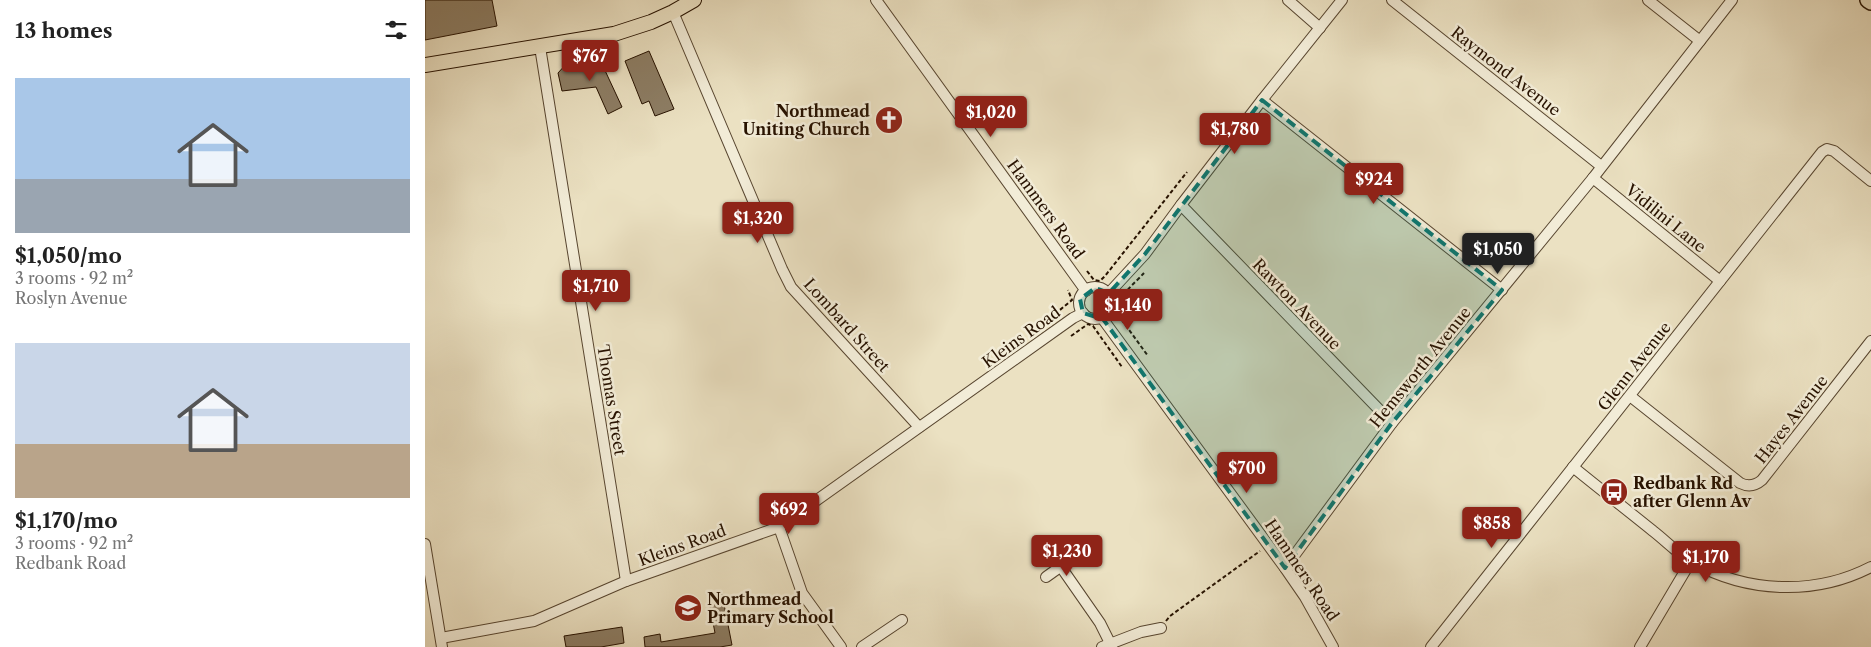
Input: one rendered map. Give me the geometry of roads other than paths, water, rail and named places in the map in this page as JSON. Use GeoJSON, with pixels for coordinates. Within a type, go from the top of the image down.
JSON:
{"type":"FeatureCollection","features":[{"type":"Feature","properties":{"kind":"main road"},"geometry":{"type":"LineString","coordinates":[[425,65],[614,34],[651,22],[694,0]]}},
{"type":"Feature","properties":{"kind":"street","name":"Hammers Road"},"geometry":{"type":"LineString","coordinates":[[875,0],[1086,290]]}},
{"type":"Feature","properties":{"kind":"street"},"geometry":{"type":"LineString","coordinates":[[1288,0],[1320,28]]}},
{"type":"Feature","properties":{"kind":"street"},"geometry":{"type":"LineString","coordinates":[[1108,294],[1145,254],[1181,204],[1342,0]]}},
{"type":"Feature","properties":{"kind":"street","name":"Raymond Avenue"},"geometry":{"type":"LineString","coordinates":[[1392,0],[1601,166]]}},
{"type":"Feature","properties":{"kind":"street"},"geometry":{"type":"LineString","coordinates":[[1648,0],[1700,41]]}},
{"type":"Feature","properties":{"kind":"street","name":"Hemsworth Avenue"},"geometry":{"type":"LineString","coordinates":[[1285,568],[1392,423],[1593,178],[1732,0]]}},
{"type":"Feature","properties":{"kind":"street","name":"Lombard Street"},"geometry":{"type":"LineString","coordinates":[[673,12],[791,287],[919,427]]}},
{"type":"Feature","properties":{"kind":"street","name":"Thomas Street"},"geometry":{"type":"LineString","coordinates":[[540,47],[627,581]]}},
{"type":"Feature","properties":{"kind":"street"},"geometry":{"type":"LineString","coordinates":[[1262,100],[1502,290]]}},
{"type":"Feature","properties":{"kind":"street","name":"Glenn Avenue"},"geometry":{"type":"LineString","coordinates":[[1431,647],[1822,152],[1827,149],[1834,151],[1871,181]]}},
{"type":"Feature","properties":{"kind":"street","name":"Vidilini Lane"},"geometry":{"type":"LineString","coordinates":[[1593,178],[1720,281]]}},
{"type":"Feature","properties":{"kind":"street","name":"Rawton Avenue"},"geometry":{"type":"LineString","coordinates":[[1181,204],[1392,423]]}},
{"type":"Feature","properties":{"kind":"street"},"geometry":{"type":"LineString","coordinates":[[1095,288],[1104,290],[1108,294],[1111,307],[1102,318],[1090,318],[1083,313],[1079,304],[1082,294],[1086,290],[1095,288]]}},
{"type":"Feature","properties":{"kind":"street","name":"Kleins Road"},"geometry":{"type":"LineString","coordinates":[[441,642],[533,621],[627,581],[779,527],[1073,318],[1083,313]]}},
{"type":"Feature","properties":{"kind":"street","name":"Hammers Road"},"geometry":{"type":"LineString","coordinates":[[1102,318],[1285,568],[1305,597],[1333,647]]}},
{"type":"Feature","properties":{"kind":"street","name":"Hayes Avenue"},"geometry":{"type":"LineString","coordinates":[[1630,396],[1740,484],[1753,485],[1762,480],[1871,341]]}},
{"type":"Feature","properties":{"kind":"street"},"geometry":{"type":"LineString","coordinates":[[1573,467],[1691,561],[1732,579],[1773,586],[1799,587],[1846,578],[1871,567]]}},
{"type":"Feature","properties":{"kind":"street"},"geometry":{"type":"LineString","coordinates":[[779,527],[802,594],[841,647]]}},
{"type":"Feature","properties":{"kind":"street"},"geometry":{"type":"LineString","coordinates":[[425,544],[441,642]]}},
{"type":"Feature","properties":{"kind":"street"},"geometry":{"type":"LineString","coordinates":[[1046,577],[1074,558]]}},
{"type":"Feature","properties":{"kind":"street"},"geometry":{"type":"LineString","coordinates":[[1640,647],[1691,561]]}},
{"type":"Feature","properties":{"kind":"street"},"geometry":{"type":"LineString","coordinates":[[1061,567],[1100,623],[1108,646],[1141,632],[1161,628]]}},
{"type":"Feature","properties":{"kind":"street"},"geometry":{"type":"LineString","coordinates":[[862,647],[901,620]]}},
{"type":"Feature","properties":{"kind":"place","name":"Northmead Uniting Church"},"geometry":{"type":"Point","coordinates":[889,120]}},
{"type":"Feature","properties":{"kind":"place","name":"Redbank Rd after Glenn Av"},"geometry":{"type":"Point","coordinates":[1614,492]}},
{"type":"Feature","properties":{"kind":"place","name":"Northmead Primary School"},"geometry":{"type":"Point","coordinates":[688,608]}}]}
